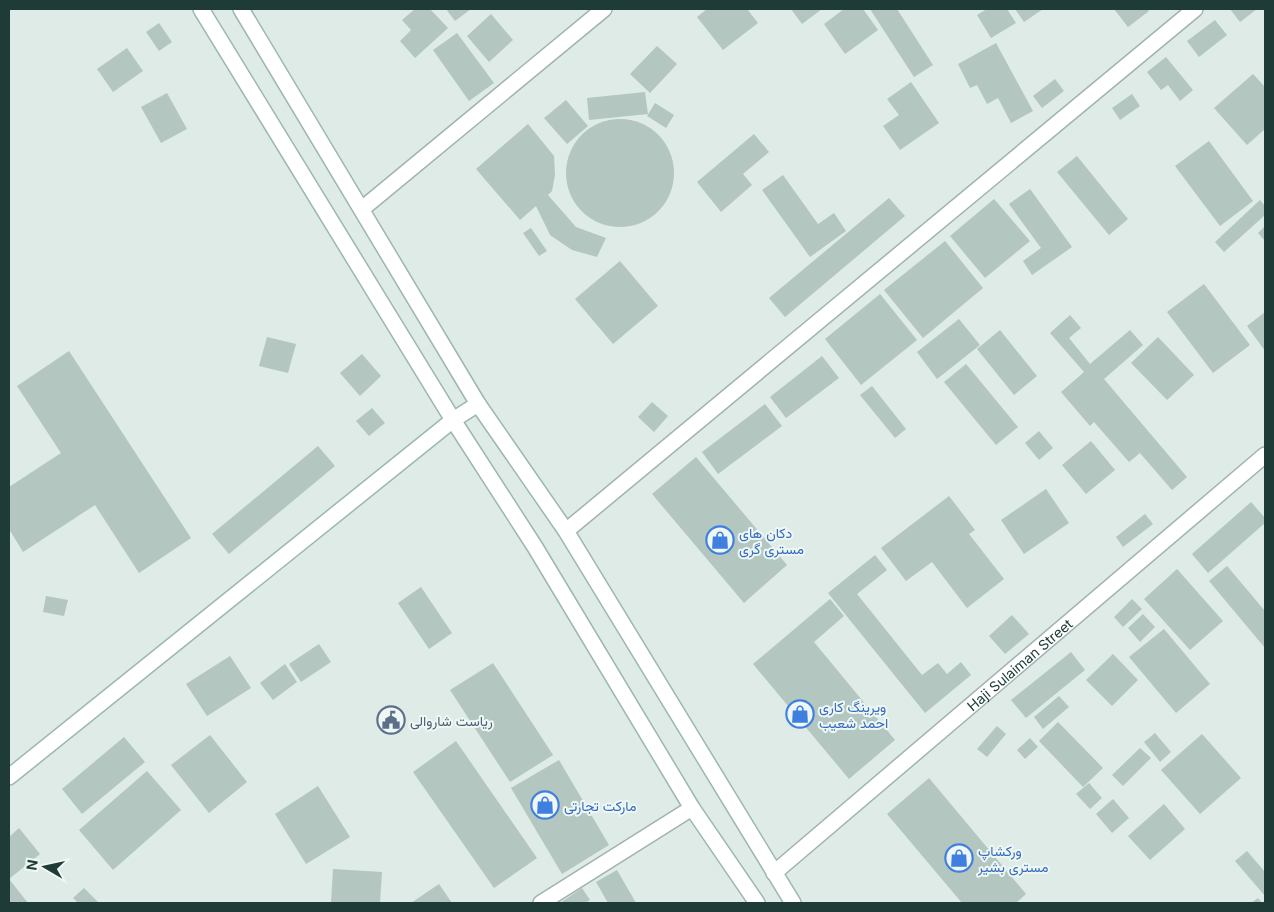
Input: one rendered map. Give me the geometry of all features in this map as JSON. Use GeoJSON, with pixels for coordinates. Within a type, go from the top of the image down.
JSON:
{"type":"FeatureCollection","features":[{"type":"Feature","properties":{"kind":"street"},"geometry":{"type":"LineString","coordinates":[[201,9],[453,420],[535,547],[692,808],[757,903]]}},
{"type":"Feature","properties":{"kind":"street"},"geometry":{"type":"LineString","coordinates":[[241,9],[478,404],[566,531],[793,903]]}},
{"type":"Feature","properties":{"kind":"street"},"geometry":{"type":"LineString","coordinates":[[362,209],[604,9]]}},
{"type":"Feature","properties":{"kind":"street"},"geometry":{"type":"LineString","coordinates":[[566,531],[1195,9]]}},
{"type":"Feature","properties":{"kind":"street"},"geometry":{"type":"LineString","coordinates":[[9,776],[453,420],[478,404]]}},
{"type":"Feature","properties":{"kind":"street","name":"Haji Sulaiman Street"},"geometry":{"type":"LineString","coordinates":[[774,873],[1265,455]]}},
{"type":"Feature","properties":{"kind":"street"},"geometry":{"type":"LineString","coordinates":[[541,903],[692,808]]}},
{"type":"Feature","properties":{"kind":"building"},"geometry":{"type":"Polygon","coordinates":[[[415,9],[430,9],[448,28],[415,58],[400,41],[411,30],[402,20],[415,9]]]}},
{"type":"Feature","properties":{"kind":"building"},"geometry":{"type":"Polygon","coordinates":[[[446,9],[471,9],[455,21],[446,9]]]}},
{"type":"Feature","properties":{"kind":"building"},"geometry":{"type":"Polygon","coordinates":[[[707,9],[747,9],[758,23],[723,50],[697,17],[707,9]]]}},
{"type":"Feature","properties":{"kind":"building"},"geometry":{"type":"Polygon","coordinates":[[[791,9],[822,9],[802,24],[791,9]]]}},
{"type":"Feature","properties":{"kind":"building"},"geometry":{"type":"Polygon","coordinates":[[[844,9],[863,9],[878,30],[845,54],[824,24],[844,9]]]}},
{"type":"Feature","properties":{"kind":"building"},"geometry":{"type":"Polygon","coordinates":[[[870,9],[897,9],[933,65],[914,77],[870,9]]]}},
{"type":"Feature","properties":{"kind":"building"},"geometry":{"type":"Polygon","coordinates":[[[987,9],[1007,9],[1016,23],[991,38],[977,15],[987,9]]]}},
{"type":"Feature","properties":{"kind":"building"},"geometry":{"type":"Polygon","coordinates":[[[1015,9],[1043,9],[1024,22],[1015,9]]]}},
{"type":"Feature","properties":{"kind":"building"},"geometry":{"type":"Polygon","coordinates":[[[1114,9],[1147,9],[1149,11],[1128,27],[1114,9]]]}},
{"type":"Feature","properties":{"kind":"building"},"geometry":{"type":"Polygon","coordinates":[[[1230,9],[1257,9],[1240,22],[1230,9]]]}},
{"type":"Feature","properties":{"kind":"building"},"geometry":{"type":"Polygon","coordinates":[[[491,14],[513,40],[489,62],[467,36],[491,14]]]}},
{"type":"Feature","properties":{"kind":"building"},"geometry":{"type":"Polygon","coordinates":[[[1215,20],[1227,35],[1199,57],[1187,41],[1215,20]]]}},
{"type":"Feature","properties":{"kind":"building"},"geometry":{"type":"Polygon","coordinates":[[[159,23],[172,42],[159,51],[146,32],[159,23]]]}},
{"type":"Feature","properties":{"kind":"building"},"geometry":{"type":"Polygon","coordinates":[[[457,33],[494,83],[469,101],[433,50],[457,33]]]}},
{"type":"Feature","properties":{"kind":"building"},"geometry":{"type":"Polygon","coordinates":[[[996,43],[1033,111],[1011,123],[998,98],[987,104],[977,85],[970,88],[958,64],[996,43]]]}},
{"type":"Feature","properties":{"kind":"building"},"geometry":{"type":"Polygon","coordinates":[[[657,46],[677,64],[650,93],[630,74],[657,46]]]}},
{"type":"Feature","properties":{"kind":"building"},"geometry":{"type":"Polygon","coordinates":[[[127,48],[143,71],[113,92],[97,69],[127,48]]]}},
{"type":"Feature","properties":{"kind":"building"},"geometry":{"type":"Polygon","coordinates":[[[1166,57],[1193,90],[1180,101],[1168,85],[1161,90],[1147,72],[1166,57]]]}},
{"type":"Feature","properties":{"kind":"building"},"geometry":{"type":"Polygon","coordinates":[[[1253,74],[1265,87],[1265,129],[1247,145],[1214,108],[1253,74]]]}},
{"type":"Feature","properties":{"kind":"building"},"geometry":{"type":"Polygon","coordinates":[[[1055,79],[1064,91],[1042,108],[1033,96],[1055,79]]]}},
{"type":"Feature","properties":{"kind":"building"},"geometry":{"type":"Polygon","coordinates":[[[911,82],[939,123],[900,150],[883,126],[899,115],[887,99],[911,82]]]}},
{"type":"Feature","properties":{"kind":"building"},"geometry":{"type":"Polygon","coordinates":[[[645,92],[648,114],[589,120],[587,98],[645,92]]]}},
{"type":"Feature","properties":{"kind":"building"},"geometry":{"type":"Polygon","coordinates":[[[167,93],[187,129],[161,143],[141,107],[167,93]]]}},
{"type":"Feature","properties":{"kind":"building"},"geometry":{"type":"Polygon","coordinates":[[[1132,94],[1140,106],[1120,120],[1112,108],[1132,94]]]}},
{"type":"Feature","properties":{"kind":"building"},"geometry":{"type":"Polygon","coordinates":[[[566,100],[588,126],[567,144],[544,118],[566,100]]]}},
{"type":"Feature","properties":{"kind":"building"},"geometry":{"type":"Polygon","coordinates":[[[655,103],[674,115],[666,128],[647,116],[655,103]]]}},
{"type":"Feature","properties":{"kind":"building"},"geometry":{"type":"Polygon","coordinates":[[[620,119],[641,123],[658,135],[670,152],[674,173],[670,194],[658,211],[641,223],[620,227],[599,223],[582,211],[570,194],[566,173],[570,152],[582,135],[599,123],[620,119]]]}},
{"type":"Feature","properties":{"kind":"building"},"geometry":{"type":"Polygon","coordinates":[[[528,124],[554,156],[555,175],[552,191],[548,195],[576,227],[606,238],[597,257],[572,250],[550,235],[536,206],[520,220],[476,169],[528,124]]]}},
{"type":"Feature","properties":{"kind":"building"},"geometry":{"type":"Polygon","coordinates":[[[754,134],[769,152],[743,174],[752,185],[721,212],[697,182],[754,134]]]}},
{"type":"Feature","properties":{"kind":"building"},"geometry":{"type":"Polygon","coordinates":[[[1209,141],[1253,201],[1220,226],[1175,166],[1209,141]]]}},
{"type":"Feature","properties":{"kind":"building"},"geometry":{"type":"Polygon","coordinates":[[[1077,156],[1128,219],[1109,235],[1057,172],[1077,156]]]}},
{"type":"Feature","properties":{"kind":"building"},"geometry":{"type":"Polygon","coordinates":[[[783,175],[818,224],[834,213],[846,231],[810,257],[762,190],[783,175]]]}},
{"type":"Feature","properties":{"kind":"building"},"geometry":{"type":"Polygon","coordinates":[[[1030,189],[1072,247],[1032,275],[1023,261],[1041,248],[1009,204],[1030,189]]]}},
{"type":"Feature","properties":{"kind":"building"},"geometry":{"type":"Polygon","coordinates":[[[889,198],[905,216],[785,317],[769,298],[889,198]]]}},
{"type":"Feature","properties":{"kind":"building"},"geometry":{"type":"Polygon","coordinates":[[[994,199],[1030,241],[985,278],[950,236],[994,199]]]}},
{"type":"Feature","properties":{"kind":"building"},"geometry":{"type":"Polygon","coordinates":[[[1260,200],[1265,206],[1265,215],[1224,252],[1215,242],[1260,200]]]}},
{"type":"Feature","properties":{"kind":"building"},"geometry":{"type":"Polygon","coordinates":[[[1265,226],[1265,241],[1258,233],[1265,226]]]}},
{"type":"Feature","properties":{"kind":"building"},"geometry":{"type":"Polygon","coordinates":[[[531,228],[547,251],[539,256],[523,233],[531,228]]]}},
{"type":"Feature","properties":{"kind":"building"},"geometry":{"type":"Polygon","coordinates":[[[945,241],[983,288],[923,338],[884,290],[945,241]]]}},
{"type":"Feature","properties":{"kind":"building"},"geometry":{"type":"Polygon","coordinates":[[[620,261],[658,306],[613,344],[575,299],[620,261]]]}},
{"type":"Feature","properties":{"kind":"building"},"geometry":{"type":"Polygon","coordinates":[[[1204,284],[1250,345],[1213,373],[1167,312],[1204,284]]]}},
{"type":"Feature","properties":{"kind":"building"},"geometry":{"type":"Polygon","coordinates":[[[880,294],[917,340],[861,385],[825,339],[880,294]]]}},
{"type":"Feature","properties":{"kind":"building"},"geometry":{"type":"Polygon","coordinates":[[[1265,312],[1265,351],[1247,326],[1265,312]]]}},
{"type":"Feature","properties":{"kind":"building"},"geometry":{"type":"Polygon","coordinates":[[[1070,315],[1081,328],[1069,338],[1090,364],[1130,330],[1143,345],[1104,379],[1187,477],[1172,490],[1140,453],[1129,462],[1094,422],[1090,426],[1061,392],[1084,372],[1050,333],[1070,315]]]}},
{"type":"Feature","properties":{"kind":"building"},"geometry":{"type":"Polygon","coordinates":[[[959,319],[980,345],[937,379],[917,352],[959,319]]]}},
{"type":"Feature","properties":{"kind":"building"},"geometry":{"type":"Polygon","coordinates":[[[1000,330],[1037,376],[1014,395],[977,349],[1000,330]]]}},
{"type":"Feature","properties":{"kind":"building"},"geometry":{"type":"Polygon","coordinates":[[[267,337],[296,344],[288,373],[259,366],[267,337]]]}},
{"type":"Feature","properties":{"kind":"building"},"geometry":{"type":"Polygon","coordinates":[[[1158,337],[1194,375],[1167,400],[1131,363],[1158,337]]]}},
{"type":"Feature","properties":{"kind":"building"},"geometry":{"type":"Polygon","coordinates":[[[69,351],[191,538],[139,573],[95,505],[23,552],[9,529],[9,487],[61,453],[17,386],[69,351]]]}},
{"type":"Feature","properties":{"kind":"building"},"geometry":{"type":"Polygon","coordinates":[[[362,354],[381,376],[360,396],[340,373],[362,354]]]}},
{"type":"Feature","properties":{"kind":"building"},"geometry":{"type":"Polygon","coordinates":[[[822,356],[839,378],[786,418],[770,397],[822,356]]]}},
{"type":"Feature","properties":{"kind":"building"},"geometry":{"type":"Polygon","coordinates":[[[966,364],[1018,427],[996,445],[944,382],[966,364]]]}},
{"type":"Feature","properties":{"kind":"building"},"geometry":{"type":"Polygon","coordinates":[[[872,386],[906,429],[895,438],[860,395],[872,386]]]}},
{"type":"Feature","properties":{"kind":"building"},"geometry":{"type":"Polygon","coordinates":[[[652,402],[668,416],[654,432],[638,417],[652,402]]]}},
{"type":"Feature","properties":{"kind":"building"},"geometry":{"type":"Polygon","coordinates":[[[765,404],[782,426],[718,474],[702,452],[765,404]]]}},
{"type":"Feature","properties":{"kind":"building"},"geometry":{"type":"Polygon","coordinates":[[[372,408],[385,423],[369,436],[356,421],[372,408]]]}},
{"type":"Feature","properties":{"kind":"building"},"geometry":{"type":"Polygon","coordinates":[[[1039,431],[1053,448],[1039,460],[1025,443],[1039,431]]]}},
{"type":"Feature","properties":{"kind":"building"},"geometry":{"type":"Polygon","coordinates":[[[1091,441],[1115,470],[1086,494],[1062,465],[1091,441]]]}},
{"type":"Feature","properties":{"kind":"building"},"geometry":{"type":"Polygon","coordinates":[[[318,446],[335,466],[229,554],[212,534],[318,446]]]}},
{"type":"Feature","properties":{"kind":"building"},"geometry":{"type":"Polygon","coordinates":[[[696,457],[787,565],[744,603],[652,494],[696,457]]]}},
{"type":"Feature","properties":{"kind":"building"},"geometry":{"type":"Polygon","coordinates":[[[1046,489],[1069,523],[1024,554],[1001,520],[1046,489]]]}},
{"type":"Feature","properties":{"kind":"building"},"geometry":{"type":"Polygon","coordinates":[[[949,496],[975,530],[969,534],[1004,579],[967,608],[932,562],[906,581],[881,548],[949,496]]]}},
{"type":"Feature","properties":{"kind":"building"},"geometry":{"type":"Polygon","coordinates":[[[1251,502],[1265,518],[1265,523],[1208,573],[1192,554],[1251,502]]]}},
{"type":"Feature","properties":{"kind":"building"},"geometry":{"type":"Polygon","coordinates":[[[1145,514],[1153,524],[1123,547],[1116,537],[1145,514]]]}},
{"type":"Feature","properties":{"kind":"building"},"geometry":{"type":"Polygon","coordinates":[[[875,555],[887,570],[857,594],[922,675],[938,663],[947,674],[961,662],[971,675],[925,713],[828,593],[875,555]]]}},
{"type":"Feature","properties":{"kind":"building"},"geometry":{"type":"Polygon","coordinates":[[[1227,566],[1265,611],[1265,648],[1209,581],[1227,566]]]}},
{"type":"Feature","properties":{"kind":"building"},"geometry":{"type":"Polygon","coordinates":[[[1177,569],[1223,621],[1190,650],[1144,599],[1177,569]]]}},
{"type":"Feature","properties":{"kind":"building"},"geometry":{"type":"Polygon","coordinates":[[[421,587],[452,633],[429,649],[398,603],[421,587]]]}},
{"type":"Feature","properties":{"kind":"building"},"geometry":{"type":"Polygon","coordinates":[[[46,596],[68,600],[64,616],[43,612],[46,596]]]}},
{"type":"Feature","properties":{"kind":"building"},"geometry":{"type":"Polygon","coordinates":[[[830,599],[844,616],[814,642],[895,740],[849,779],[753,664],[830,599]]]}},
{"type":"Feature","properties":{"kind":"building"},"geometry":{"type":"Polygon","coordinates":[[[1132,599],[1142,609],[1123,627],[1114,617],[1132,599]]]}},
{"type":"Feature","properties":{"kind":"building"},"geometry":{"type":"Polygon","coordinates":[[[1143,614],[1155,627],[1140,642],[1128,628],[1143,614]]]}},
{"type":"Feature","properties":{"kind":"building"},"geometry":{"type":"Polygon","coordinates":[[[1012,615],[1029,634],[1005,654],[989,636],[1012,615]]]}},
{"type":"Feature","properties":{"kind":"building"},"geometry":{"type":"Polygon","coordinates":[[[1164,629],[1210,684],[1176,713],[1129,657],[1164,629]]]}},
{"type":"Feature","properties":{"kind":"building"},"geometry":{"type":"Polygon","coordinates":[[[319,644],[331,662],[301,682],[289,664],[319,644]]]}},
{"type":"Feature","properties":{"kind":"building"},"geometry":{"type":"Polygon","coordinates":[[[1071,652],[1085,670],[1026,718],[1011,700],[1071,652]]]}},
{"type":"Feature","properties":{"kind":"building"},"geometry":{"type":"Polygon","coordinates":[[[1113,654],[1138,680],[1112,706],[1086,680],[1113,654]]]}},
{"type":"Feature","properties":{"kind":"building"},"geometry":{"type":"Polygon","coordinates":[[[230,656],[251,688],[207,716],[186,684],[230,656]]]}},
{"type":"Feature","properties":{"kind":"building"},"geometry":{"type":"Polygon","coordinates":[[[493,663],[553,755],[510,782],[450,690],[493,663]]]}},
{"type":"Feature","properties":{"kind":"building"},"geometry":{"type":"Polygon","coordinates":[[[285,664],[297,682],[273,700],[260,683],[285,664]]]}},
{"type":"Feature","properties":{"kind":"building"},"geometry":{"type":"Polygon","coordinates":[[[1059,696],[1069,707],[1043,729],[1034,717],[1059,696]]]}},
{"type":"Feature","properties":{"kind":"building"},"geometry":{"type":"Polygon","coordinates":[[[1058,722],[1103,768],[1083,787],[1039,741],[1058,722]]]}},
{"type":"Feature","properties":{"kind":"building"},"geometry":{"type":"Polygon","coordinates":[[[997,726],[1006,734],[987,757],[977,749],[997,726]]]}},
{"type":"Feature","properties":{"kind":"building"},"geometry":{"type":"Polygon","coordinates":[[[1155,733],[1171,752],[1160,762],[1144,742],[1155,733]]]}},
{"type":"Feature","properties":{"kind":"building"},"geometry":{"type":"Polygon","coordinates":[[[1202,734],[1241,778],[1200,814],[1161,770],[1202,734]]]}},
{"type":"Feature","properties":{"kind":"building"},"geometry":{"type":"Polygon","coordinates":[[[210,735],[247,782],[209,813],[171,765],[210,735]]]}},
{"type":"Feature","properties":{"kind":"building"},"geometry":{"type":"Polygon","coordinates":[[[124,737],[145,762],[82,814],[62,789],[124,737]]]}},
{"type":"Feature","properties":{"kind":"building"},"geometry":{"type":"Polygon","coordinates":[[[1030,738],[1038,747],[1025,759],[1017,750],[1030,738]]]}},
{"type":"Feature","properties":{"kind":"building"},"geometry":{"type":"Polygon","coordinates":[[[456,741],[537,858],[494,888],[413,772],[456,741]]]}},
{"type":"Feature","properties":{"kind":"building"},"geometry":{"type":"Polygon","coordinates":[[[1140,748],[1151,758],[1123,786],[1112,775],[1140,748]]]}},
{"type":"Feature","properties":{"kind":"building"},"geometry":{"type":"Polygon","coordinates":[[[559,760],[609,845],[562,874],[511,788],[559,760]]]}},
{"type":"Feature","properties":{"kind":"building"},"geometry":{"type":"Polygon","coordinates":[[[147,771],[181,810],[113,870],[79,830],[147,771]]]}},
{"type":"Feature","properties":{"kind":"building"},"geometry":{"type":"Polygon","coordinates":[[[929,778],[1026,894],[1016,903],[962,903],[887,814],[929,778]]]}},
{"type":"Feature","properties":{"kind":"building"},"geometry":{"type":"Polygon","coordinates":[[[1089,783],[1102,798],[1090,809],[1076,794],[1089,783]]]}},
{"type":"Feature","properties":{"kind":"building"},"geometry":{"type":"Polygon","coordinates":[[[318,786],[350,837],[306,864],[275,814],[318,786]]]}},
{"type":"Feature","properties":{"kind":"building"},"geometry":{"type":"Polygon","coordinates":[[[1113,799],[1129,818],[1112,833],[1096,814],[1113,799]]]}},
{"type":"Feature","properties":{"kind":"building"},"geometry":{"type":"Polygon","coordinates":[[[1164,804],[1185,829],[1150,860],[1128,836],[1164,804]]]}},
{"type":"Feature","properties":{"kind":"building"},"geometry":{"type":"Polygon","coordinates":[[[19,828],[40,854],[9,879],[9,837],[19,828]]]}},
{"type":"Feature","properties":{"kind":"building"},"geometry":{"type":"Polygon","coordinates":[[[1247,851],[1265,872],[1265,896],[1235,861],[1247,851]]]}},
{"type":"Feature","properties":{"kind":"building"},"geometry":{"type":"Polygon","coordinates":[[[333,869],[382,872],[380,903],[331,903],[333,869]]]}},
{"type":"Feature","properties":{"kind":"building"},"geometry":{"type":"Polygon","coordinates":[[[617,870],[636,903],[608,903],[596,882],[617,870]]]}},
{"type":"Feature","properties":{"kind":"building"},"geometry":{"type":"Polygon","coordinates":[[[9,879],[28,903],[9,903],[9,879]]]}},
{"type":"Feature","properties":{"kind":"building"},"geometry":{"type":"Polygon","coordinates":[[[439,884],[452,903],[411,903],[439,884]]]}},
{"type":"Feature","properties":{"kind":"building"},"geometry":{"type":"Polygon","coordinates":[[[84,888],[99,903],[78,903],[73,898],[84,888]]]}},
{"type":"Feature","properties":{"kind":"building"},"geometry":{"type":"Polygon","coordinates":[[[582,888],[590,900],[585,903],[560,903],[582,888]]]}},
{"type":"Feature","properties":{"kind":"building"},"geometry":{"type":"Polygon","coordinates":[[[1258,898],[1262,903],[1251,903],[1258,898]]]}},
{"type":"Feature","properties":{"kind":"place","name":"دکان های مستری گری"},"geometry":{"type":"Point","coordinates":[720,540]}},
{"type":"Feature","properties":{"kind":"place","name":"ویرینگ کاری احمد شعیب"},"geometry":{"type":"Point","coordinates":[800,714]}},
{"type":"Feature","properties":{"kind":"place","name":"ریاست شاروالی"},"geometry":{"type":"Point","coordinates":[391,720]}},
{"type":"Feature","properties":{"kind":"place","name":"مارکت تجارتی"},"geometry":{"type":"Point","coordinates":[545,805]}},
{"type":"Feature","properties":{"kind":"place","name":"ورکشاپ مستری بشیر"},"geometry":{"type":"Point","coordinates":[959,858]}}]}
